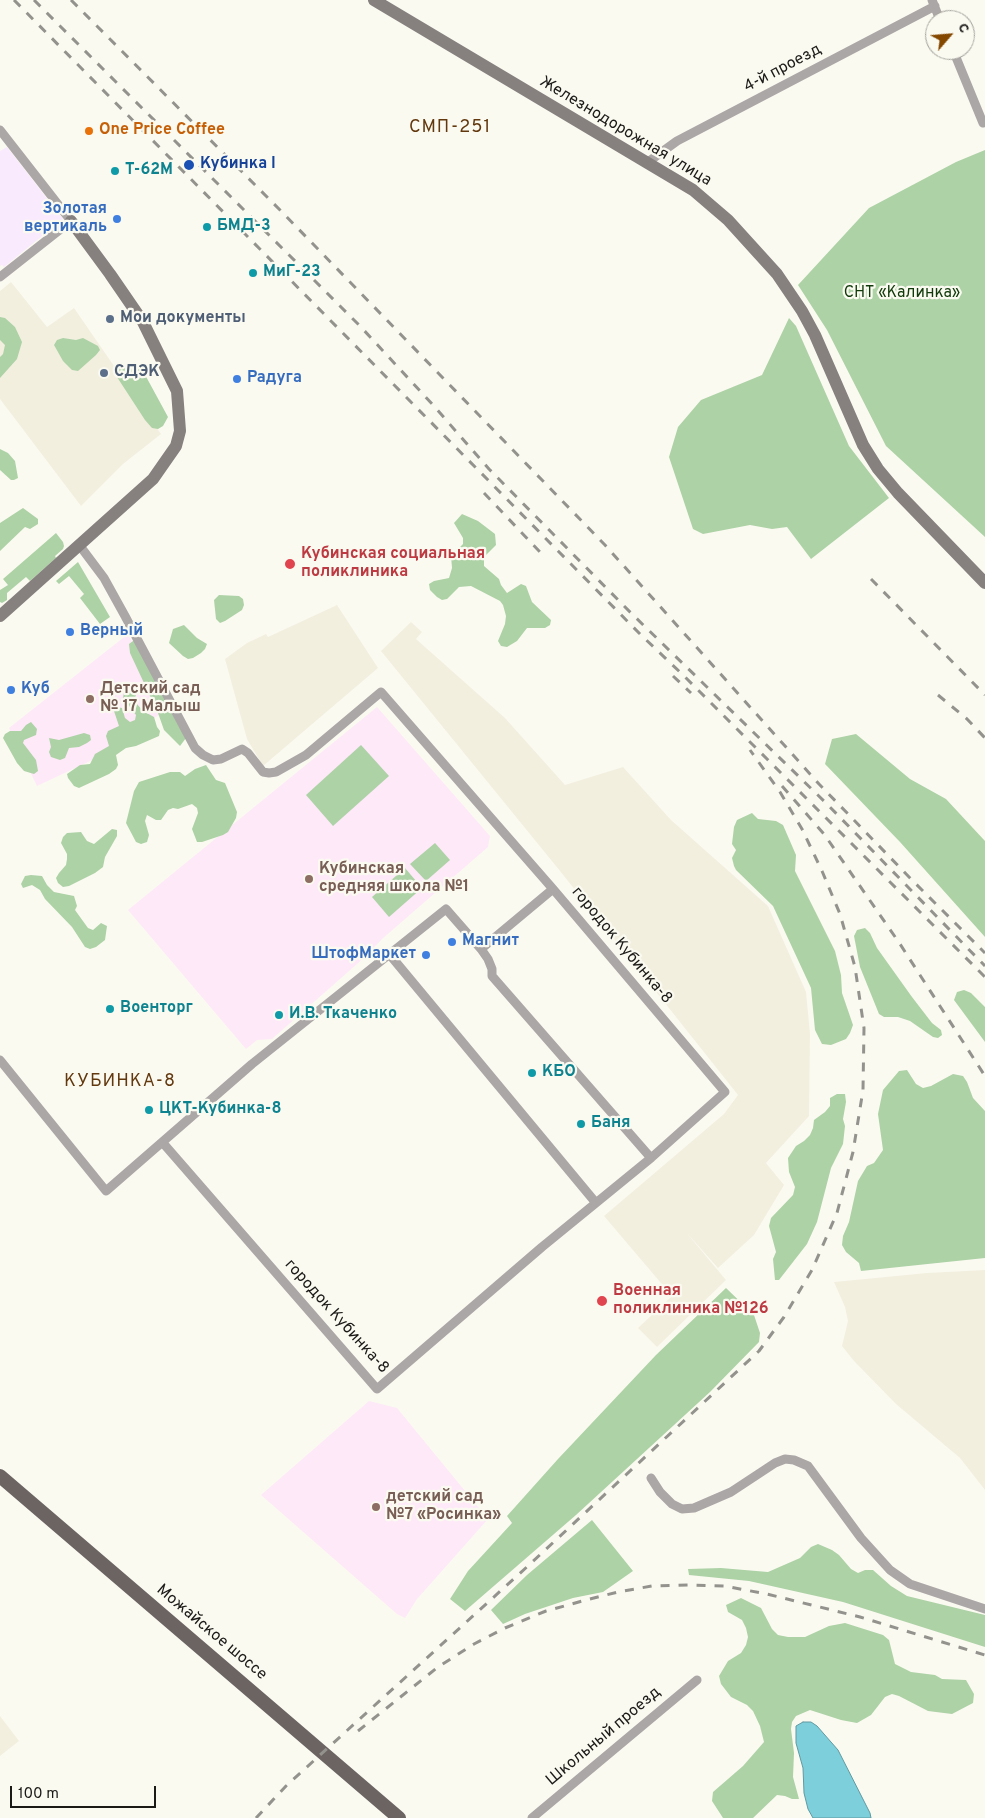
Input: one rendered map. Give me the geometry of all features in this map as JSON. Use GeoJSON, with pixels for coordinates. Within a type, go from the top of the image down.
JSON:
{"type":"FeatureCollection","features":[{"type":"Feature","properties":{"kind":"main road","name":"Можайское шоссе"},"geometry":{"type":"LineString","coordinates":[[0,1476],[399,1818]]}},
{"type":"Feature","properties":{"kind":"street","name":"Железнодорожная улица"},"geometry":{"type":"LineString","coordinates":[[374,0],[648,162],[693,190],[711,204],[745,237],[790,291],[815,335],[863,445],[878,469],[898,494],[985,582]]}},
{"type":"Feature","properties":{"kind":"street","name":"4-й проезд"},"geometry":{"type":"LineString","coordinates":[[648,162],[677,141],[933,3]]}},
{"type":"Feature","properties":{"kind":"street"},"geometry":{"type":"LineString","coordinates":[[957,60],[983,123]]}},
{"type":"Feature","properties":{"kind":"street"},"geometry":{"type":"LineString","coordinates":[[0,130],[71,221],[143,322],[177,391],[180,431],[176,446],[153,479],[0,616]]}},
{"type":"Feature","properties":{"kind":"street"},"geometry":{"type":"LineString","coordinates":[[0,277],[71,221]]}},
{"type":"Feature","properties":{"kind":"street","name":"городок Кубинка-8"},"geometry":{"type":"LineString","coordinates":[[80,546],[112,594],[196,748],[202,755],[213,760],[221,759],[242,749],[248,753],[263,772],[276,772],[306,755],[381,692],[553,889],[725,1092],[651,1158],[542,1247],[377,1389],[163,1143]]}},
{"type":"Feature","properties":{"kind":"street"},"geometry":{"type":"LineString","coordinates":[[481,949],[553,889]]}},
{"type":"Feature","properties":{"kind":"street"},"geometry":{"type":"LineString","coordinates":[[0,1060],[106,1191],[252,1064],[446,909],[481,949],[492,969],[492,976],[651,1158]]}},
{"type":"Feature","properties":{"kind":"street"},"geometry":{"type":"LineString","coordinates":[[390,955],[596,1203]]}},
{"type":"Feature","properties":{"kind":"street"},"geometry":{"type":"LineString","coordinates":[[651,1478],[660,1492],[672,1504],[682,1509],[694,1508],[731,1492],[785,1459],[801,1463],[808,1466],[861,1538],[890,1570],[910,1584],[985,1609]]}},
{"type":"Feature","properties":{"kind":"street","name":"Школьный проезд"},"geometry":{"type":"LineString","coordinates":[[532,1818],[696,1680]]}},
{"type":"Feature","properties":{"kind":"shaded area"},"geometry":{"type":"Polygon","coordinates":[[[7,147],[63,219],[4,267],[0,266],[0,151],[7,147]]]}},
{"type":"Feature","properties":{"kind":"shaded area"},"geometry":{"type":"Polygon","coordinates":[[[11,282],[47,327],[74,308],[161,434],[123,464],[81,506],[0,399],[0,291],[11,282]]]}},
{"type":"Feature","properties":{"kind":"shaded area"},"geometry":{"type":"Polygon","coordinates":[[[337,605],[378,668],[263,766],[247,739],[225,659],[247,643],[266,634],[268,637],[337,605]]]}},
{"type":"Feature","properties":{"kind":"shaded area"},"geometry":{"type":"Polygon","coordinates":[[[411,622],[422,632],[416,639],[505,718],[565,785],[623,767],[671,820],[768,906],[806,992],[810,1034],[809,1116],[766,1163],[784,1185],[754,1235],[718,1268],[685,1231],[726,1280],[657,1347],[638,1328],[672,1296],[604,1216],[724,1114],[738,1095],[560,871],[381,651],[411,622]]]}},
{"type":"Feature","properties":{"kind":"shaded area"},"geometry":{"type":"Polygon","coordinates":[[[128,634],[168,710],[121,737],[107,753],[37,786],[9,728],[128,634]]]}},
{"type":"Feature","properties":{"kind":"shaded area","name":"Кубинская средняя школа №1"},"geometry":{"type":"Polygon","coordinates":[[[377,707],[490,836],[488,847],[382,939],[366,956],[272,1039],[257,1040],[246,1049],[128,910],[377,707]]]}},
{"type":"Feature","properties":{"kind":"shaded area"},"geometry":{"type":"Polygon","coordinates":[[[985,1270],[985,1490],[960,1458],[896,1404],[842,1346],[848,1321],[845,1307],[834,1282],[927,1273],[985,1270]]]}},
{"type":"Feature","properties":{"kind":"shaded area","name":"детский сад №7 «Росинка»"},"geometry":{"type":"Polygon","coordinates":[[[369,1401],[397,1408],[488,1519],[417,1599],[405,1618],[397,1614],[261,1495],[369,1401]]]}},
{"type":"Feature","properties":{"kind":"shaded area"},"geometry":{"type":"Polygon","coordinates":[[[0,1716],[19,1741],[0,1756],[0,1716]]]}},
{"type":"Feature","properties":{"kind":"green space","name":"СНТ «Калинка»"},"geometry":{"type":"Polygon","coordinates":[[[985,150],[985,537],[886,446],[827,330],[798,285],[869,208],[956,162],[985,150]]]}},
{"type":"Feature","properties":{"kind":"green space"},"geometry":{"type":"Polygon","coordinates":[[[0,317],[5,318],[15,327],[22,342],[17,359],[0,378],[0,357],[3,354],[5,345],[0,340],[0,317]]]}},
{"type":"Feature","properties":{"kind":"green space"},"geometry":{"type":"Polygon","coordinates":[[[789,318],[796,326],[849,446],[889,498],[811,559],[787,527],[772,529],[750,525],[703,534],[693,529],[669,457],[678,427],[701,400],[762,375],[789,318]]]}},
{"type":"Feature","properties":{"kind":"green space"},"geometry":{"type":"Polygon","coordinates":[[[63,338],[76,340],[83,338],[98,346],[100,350],[78,371],[72,370],[63,361],[54,345],[57,340],[63,338]]]}},
{"type":"Feature","properties":{"kind":"green space"},"geometry":{"type":"Polygon","coordinates":[[[134,365],[143,371],[168,417],[163,426],[158,429],[152,428],[145,420],[117,377],[116,371],[119,367],[134,365]]]}},
{"type":"Feature","properties":{"kind":"green space"},"geometry":{"type":"Polygon","coordinates":[[[0,449],[8,453],[15,461],[18,478],[11,480],[0,470],[0,449]]]}},
{"type":"Feature","properties":{"kind":"green space"},"geometry":{"type":"Polygon","coordinates":[[[23,508],[38,519],[38,524],[30,529],[25,527],[0,551],[0,523],[23,508]]]}},
{"type":"Feature","properties":{"kind":"green space"},"geometry":{"type":"Polygon","coordinates":[[[462,514],[478,521],[495,534],[496,545],[486,555],[484,566],[499,579],[507,593],[521,584],[526,586],[532,602],[551,620],[550,625],[545,628],[527,628],[517,641],[507,647],[501,646],[498,641],[506,616],[500,601],[471,586],[459,587],[447,599],[442,600],[430,590],[429,584],[449,578],[452,568],[451,556],[463,544],[463,538],[454,523],[462,514]]]}},
{"type":"Feature","properties":{"kind":"green space"},"geometry":{"type":"Polygon","coordinates":[[[56,533],[64,546],[55,556],[56,558],[30,581],[26,577],[7,593],[7,600],[2,603],[0,602],[0,590],[8,585],[3,579],[56,533]]]}},
{"type":"Feature","properties":{"kind":"green space"},"geometry":{"type":"Polygon","coordinates":[[[78,562],[110,617],[100,624],[80,598],[84,594],[69,576],[59,584],[56,581],[78,562]]]}},
{"type":"Feature","properties":{"kind":"green space"},"geometry":{"type":"Polygon","coordinates":[[[219,595],[239,596],[243,599],[244,605],[242,610],[220,623],[216,619],[214,600],[219,595]]]}},
{"type":"Feature","properties":{"kind":"green space"},"geometry":{"type":"Polygon","coordinates":[[[184,625],[197,638],[207,644],[201,653],[188,659],[169,643],[173,629],[184,625]]]}},
{"type":"Feature","properties":{"kind":"green space"},"geometry":{"type":"Polygon","coordinates":[[[137,641],[186,738],[180,746],[164,730],[130,653],[129,644],[137,641]]]}},
{"type":"Feature","properties":{"kind":"green space"},"geometry":{"type":"Polygon","coordinates":[[[128,686],[134,686],[137,689],[135,699],[137,704],[143,711],[154,717],[160,731],[159,736],[136,746],[126,748],[116,755],[118,765],[109,774],[79,788],[74,786],[67,774],[80,765],[90,764],[95,754],[109,746],[106,736],[108,731],[119,726],[114,711],[117,707],[122,708],[125,718],[130,722],[135,720],[136,715],[123,698],[128,686]]]}},
{"type":"Feature","properties":{"kind":"green space"},"geometry":{"type":"Polygon","coordinates":[[[31,722],[37,729],[36,735],[24,740],[23,743],[36,760],[38,771],[34,774],[24,771],[17,763],[3,738],[10,731],[21,731],[31,722]]]}},
{"type":"Feature","properties":{"kind":"green space"},"geometry":{"type":"Polygon","coordinates":[[[84,733],[90,735],[91,740],[79,747],[69,748],[65,758],[60,760],[51,757],[49,738],[59,740],[84,733]]]}},
{"type":"Feature","properties":{"kind":"green space"},"geometry":{"type":"Polygon","coordinates":[[[856,734],[910,779],[946,799],[985,841],[985,937],[900,842],[825,764],[832,739],[856,734]]]}},
{"type":"Feature","properties":{"kind":"green space"},"geometry":{"type":"Polygon","coordinates":[[[361,745],[389,776],[333,826],[306,795],[361,745]]]}},
{"type":"Feature","properties":{"kind":"green space"},"geometry":{"type":"Polygon","coordinates":[[[206,765],[216,780],[225,783],[237,812],[236,818],[228,832],[202,842],[197,842],[192,829],[198,813],[197,808],[192,804],[168,810],[161,820],[156,820],[147,815],[145,821],[149,835],[147,842],[141,844],[136,842],[126,823],[134,791],[139,782],[170,772],[180,772],[185,776],[195,769],[206,765]]]}},
{"type":"Feature","properties":{"kind":"green space"},"geometry":{"type":"Polygon","coordinates":[[[752,813],[758,819],[776,821],[783,825],[796,855],[795,871],[835,951],[841,975],[842,993],[853,1025],[846,1039],[831,1045],[822,1044],[815,1030],[811,988],[773,906],[734,866],[732,858],[736,850],[732,844],[734,827],[737,820],[752,813]]]}},
{"type":"Feature","properties":{"kind":"green space"},"geometry":{"type":"Polygon","coordinates":[[[112,829],[117,830],[117,836],[105,857],[103,867],[69,886],[63,887],[58,883],[56,878],[66,865],[67,854],[61,843],[67,833],[81,832],[87,841],[94,844],[112,829]]]}},
{"type":"Feature","properties":{"kind":"green space"},"geometry":{"type":"Polygon","coordinates":[[[435,843],[450,860],[426,881],[410,864],[435,843]]]}},
{"type":"Feature","properties":{"kind":"green space"},"geometry":{"type":"Polygon","coordinates":[[[405,868],[422,888],[389,917],[372,897],[405,868]]]}},
{"type":"Feature","properties":{"kind":"green space"},"geometry":{"type":"Polygon","coordinates":[[[25,876],[42,876],[54,892],[74,896],[77,906],[75,910],[88,928],[93,930],[101,923],[107,926],[105,940],[96,947],[90,949],[85,947],[72,927],[45,899],[40,890],[32,885],[23,888],[21,884],[25,876]]]}},
{"type":"Feature","properties":{"kind":"green space"},"geometry":{"type":"Polygon","coordinates":[[[865,928],[912,997],[932,1023],[941,1030],[942,1035],[938,1038],[933,1037],[910,1021],[898,1017],[884,1017],[879,1014],[860,967],[854,936],[857,930],[865,928]]]}},
{"type":"Feature","properties":{"kind":"green space"},"geometry":{"type":"Polygon","coordinates":[[[964,990],[971,993],[985,1007],[985,1042],[954,1000],[957,992],[964,990]]]}},
{"type":"Feature","properties":{"kind":"green space"},"geometry":{"type":"Polygon","coordinates":[[[907,1070],[916,1084],[923,1088],[931,1086],[953,1074],[963,1076],[973,1098],[985,1111],[985,1258],[861,1271],[859,1263],[846,1252],[842,1245],[843,1236],[849,1222],[858,1181],[867,1166],[874,1163],[883,1150],[878,1114],[883,1090],[899,1071],[907,1070]]]}},
{"type":"Feature","properties":{"kind":"green space"},"geometry":{"type":"Polygon","coordinates":[[[837,1094],[845,1094],[846,1102],[843,1119],[845,1126],[843,1144],[831,1168],[817,1222],[807,1244],[779,1280],[775,1280],[773,1259],[776,1252],[769,1226],[771,1218],[793,1195],[795,1187],[789,1172],[788,1158],[796,1146],[810,1135],[814,1120],[825,1112],[830,1106],[830,1098],[837,1094]]]}},
{"type":"Feature","properties":{"kind":"green space"},"geometry":{"type":"Polygon","coordinates":[[[726,1288],[754,1315],[760,1333],[759,1342],[710,1392],[576,1515],[465,1611],[450,1599],[468,1571],[512,1523],[507,1516],[656,1355],[726,1288]]]}},
{"type":"Feature","properties":{"kind":"green space"},"geometry":{"type":"Polygon","coordinates":[[[592,1520],[633,1571],[603,1592],[573,1598],[525,1614],[503,1624],[491,1610],[527,1575],[592,1520]]]}},
{"type":"Feature","properties":{"kind":"green space"},"geometry":{"type":"Polygon","coordinates":[[[818,1544],[839,1555],[851,1569],[858,1573],[865,1570],[873,1570],[891,1586],[907,1596],[985,1615],[985,1647],[843,1602],[749,1581],[689,1575],[688,1569],[721,1568],[768,1572],[800,1558],[811,1547],[818,1544]]]}},
{"type":"Feature","properties":{"kind":"green space"},"geometry":{"type":"Polygon","coordinates":[[[741,1598],[761,1608],[772,1629],[778,1635],[805,1637],[829,1626],[845,1623],[883,1635],[889,1640],[895,1664],[911,1672],[935,1675],[942,1679],[966,1680],[974,1694],[973,1703],[952,1714],[928,1711],[892,1694],[885,1697],[871,1715],[857,1723],[810,1710],[796,1716],[792,1722],[791,1729],[794,1753],[793,1777],[799,1799],[777,1795],[753,1818],[723,1818],[712,1801],[713,1792],[743,1766],[764,1742],[760,1726],[753,1711],[747,1705],[731,1697],[721,1684],[719,1676],[728,1661],[741,1653],[746,1645],[748,1637],[742,1620],[728,1612],[726,1605],[741,1598]]]}},
{"type":"Feature","properties":{"kind":"water"},"geometry":{"type":"Polygon","coordinates":[[[803,1722],[811,1722],[817,1726],[838,1750],[871,1818],[813,1818],[808,1809],[804,1793],[803,1768],[796,1743],[796,1726],[803,1722]]]}},
{"type":"Feature","properties":{"kind":"railway"},"geometry":{"type":"LineString","coordinates":[[14,0],[641,635],[985,977]]}},
{"type":"Feature","properties":{"kind":"railway"},"geometry":{"type":"LineString","coordinates":[[34,0],[360,326],[489,469],[631,613],[826,803],[985,966]]}},
{"type":"Feature","properties":{"kind":"railway"},"geometry":{"type":"LineString","coordinates":[[71,0],[281,211],[605,545],[819,784],[985,953]]}},
{"type":"Feature","properties":{"kind":"railway"},"geometry":{"type":"LineString","coordinates":[[484,493],[540,552]]}},
{"type":"Feature","properties":{"kind":"railway"},"geometry":{"type":"LineString","coordinates":[[871,579],[985,695]]}},
{"type":"Feature","properties":{"kind":"railway"},"geometry":{"type":"LineString","coordinates":[[673,676],[691,693]]}},
{"type":"Feature","properties":{"kind":"railway"},"geometry":{"type":"LineString","coordinates":[[938,695],[967,719],[985,738]]}},
{"type":"Feature","properties":{"kind":"railway"},"geometry":{"type":"LineString","coordinates":[[256,1818],[286,1786],[529,1565],[759,1351],[784,1317],[812,1270],[837,1213],[853,1152],[863,1090],[864,1028],[855,967],[840,914],[802,829],[780,792],[750,750]]}},
{"type":"Feature","properties":{"kind":"railway"},"geometry":{"type":"LineString","coordinates":[[782,786],[824,834],[900,944],[985,1076]]}},
{"type":"Feature","properties":{"kind":"railway"},"geometry":{"type":"LineString","coordinates":[[358,1731],[438,1667],[474,1644],[505,1628],[546,1611],[618,1592],[652,1586],[724,1586],[767,1594],[860,1617],[985,1655]]}},
{"type":"Feature","properties":{"kind":"place","name":"One Price Coffee"},"geometry":{"type":"Point","coordinates":[89,131]}},
{"type":"Feature","properties":{"kind":"place","name":"Кубинка I"},"geometry":{"type":"Point","coordinates":[189,165]}},
{"type":"Feature","properties":{"kind":"place","name":"Т-62М"},"geometry":{"type":"Point","coordinates":[115,171]}},
{"type":"Feature","properties":{"kind":"place","name":"Золотая вертикаль"},"geometry":{"type":"Point","coordinates":[117,219]}},
{"type":"Feature","properties":{"kind":"place","name":"БМД-3"},"geometry":{"type":"Point","coordinates":[207,227]}},
{"type":"Feature","properties":{"kind":"place","name":"МиГ-23"},"geometry":{"type":"Point","coordinates":[253,273]}},
{"type":"Feature","properties":{"kind":"place","name":"Мои документы"},"geometry":{"type":"Point","coordinates":[110,319]}},
{"type":"Feature","properties":{"kind":"place","name":"СДЭК"},"geometry":{"type":"Point","coordinates":[104,373]}},
{"type":"Feature","properties":{"kind":"place","name":"Радуга"},"geometry":{"type":"Point","coordinates":[237,379]}},
{"type":"Feature","properties":{"kind":"place","name":"Кубинская социальная поликлиника"},"geometry":{"type":"Point","coordinates":[290,564]}},
{"type":"Feature","properties":{"kind":"place","name":"Верный"},"geometry":{"type":"Point","coordinates":[70,632]}},
{"type":"Feature","properties":{"kind":"place","name":"Куб"},"geometry":{"type":"Point","coordinates":[11,690]}},
{"type":"Feature","properties":{"kind":"place","name":"Детский сад № 17 Малыш"},"geometry":{"type":"Point","coordinates":[90,699]}},
{"type":"Feature","properties":{"kind":"place","name":"Кубинская средняя школа №1"},"geometry":{"type":"Point","coordinates":[309,879]}},
{"type":"Feature","properties":{"kind":"place","name":"Магнит"},"geometry":{"type":"Point","coordinates":[452,942]}},
{"type":"Feature","properties":{"kind":"place","name":"ШтофМаркет"},"geometry":{"type":"Point","coordinates":[426,955]}},
{"type":"Feature","properties":{"kind":"place","name":"Военторг"},"geometry":{"type":"Point","coordinates":[110,1009]}},
{"type":"Feature","properties":{"kind":"place","name":"И.В. Ткаченко"},"geometry":{"type":"Point","coordinates":[279,1015]}},
{"type":"Feature","properties":{"kind":"place","name":"КБО"},"geometry":{"type":"Point","coordinates":[532,1073]}},
{"type":"Feature","properties":{"kind":"place","name":"ЦКТ-Кубинка-8"},"geometry":{"type":"Point","coordinates":[149,1110]}},
{"type":"Feature","properties":{"kind":"place","name":"Баня"},"geometry":{"type":"Point","coordinates":[581,1124]}},
{"type":"Feature","properties":{"kind":"place","name":"Военная поликлиника №126"},"geometry":{"type":"Point","coordinates":[602,1301]}},
{"type":"Feature","properties":{"kind":"place","name":"детский сад №7 «Росинка»"},"geometry":{"type":"Point","coordinates":[376,1507]}},
{"type":"Feature","properties":{"kind":"district","name":"СМП-251"},"geometry":{"type":"Point","coordinates":[450,128]}},
{"type":"Feature","properties":{"kind":"district","name":"КУБИНКА-8"},"geometry":{"type":"Point","coordinates":[120,1082]}}]}
